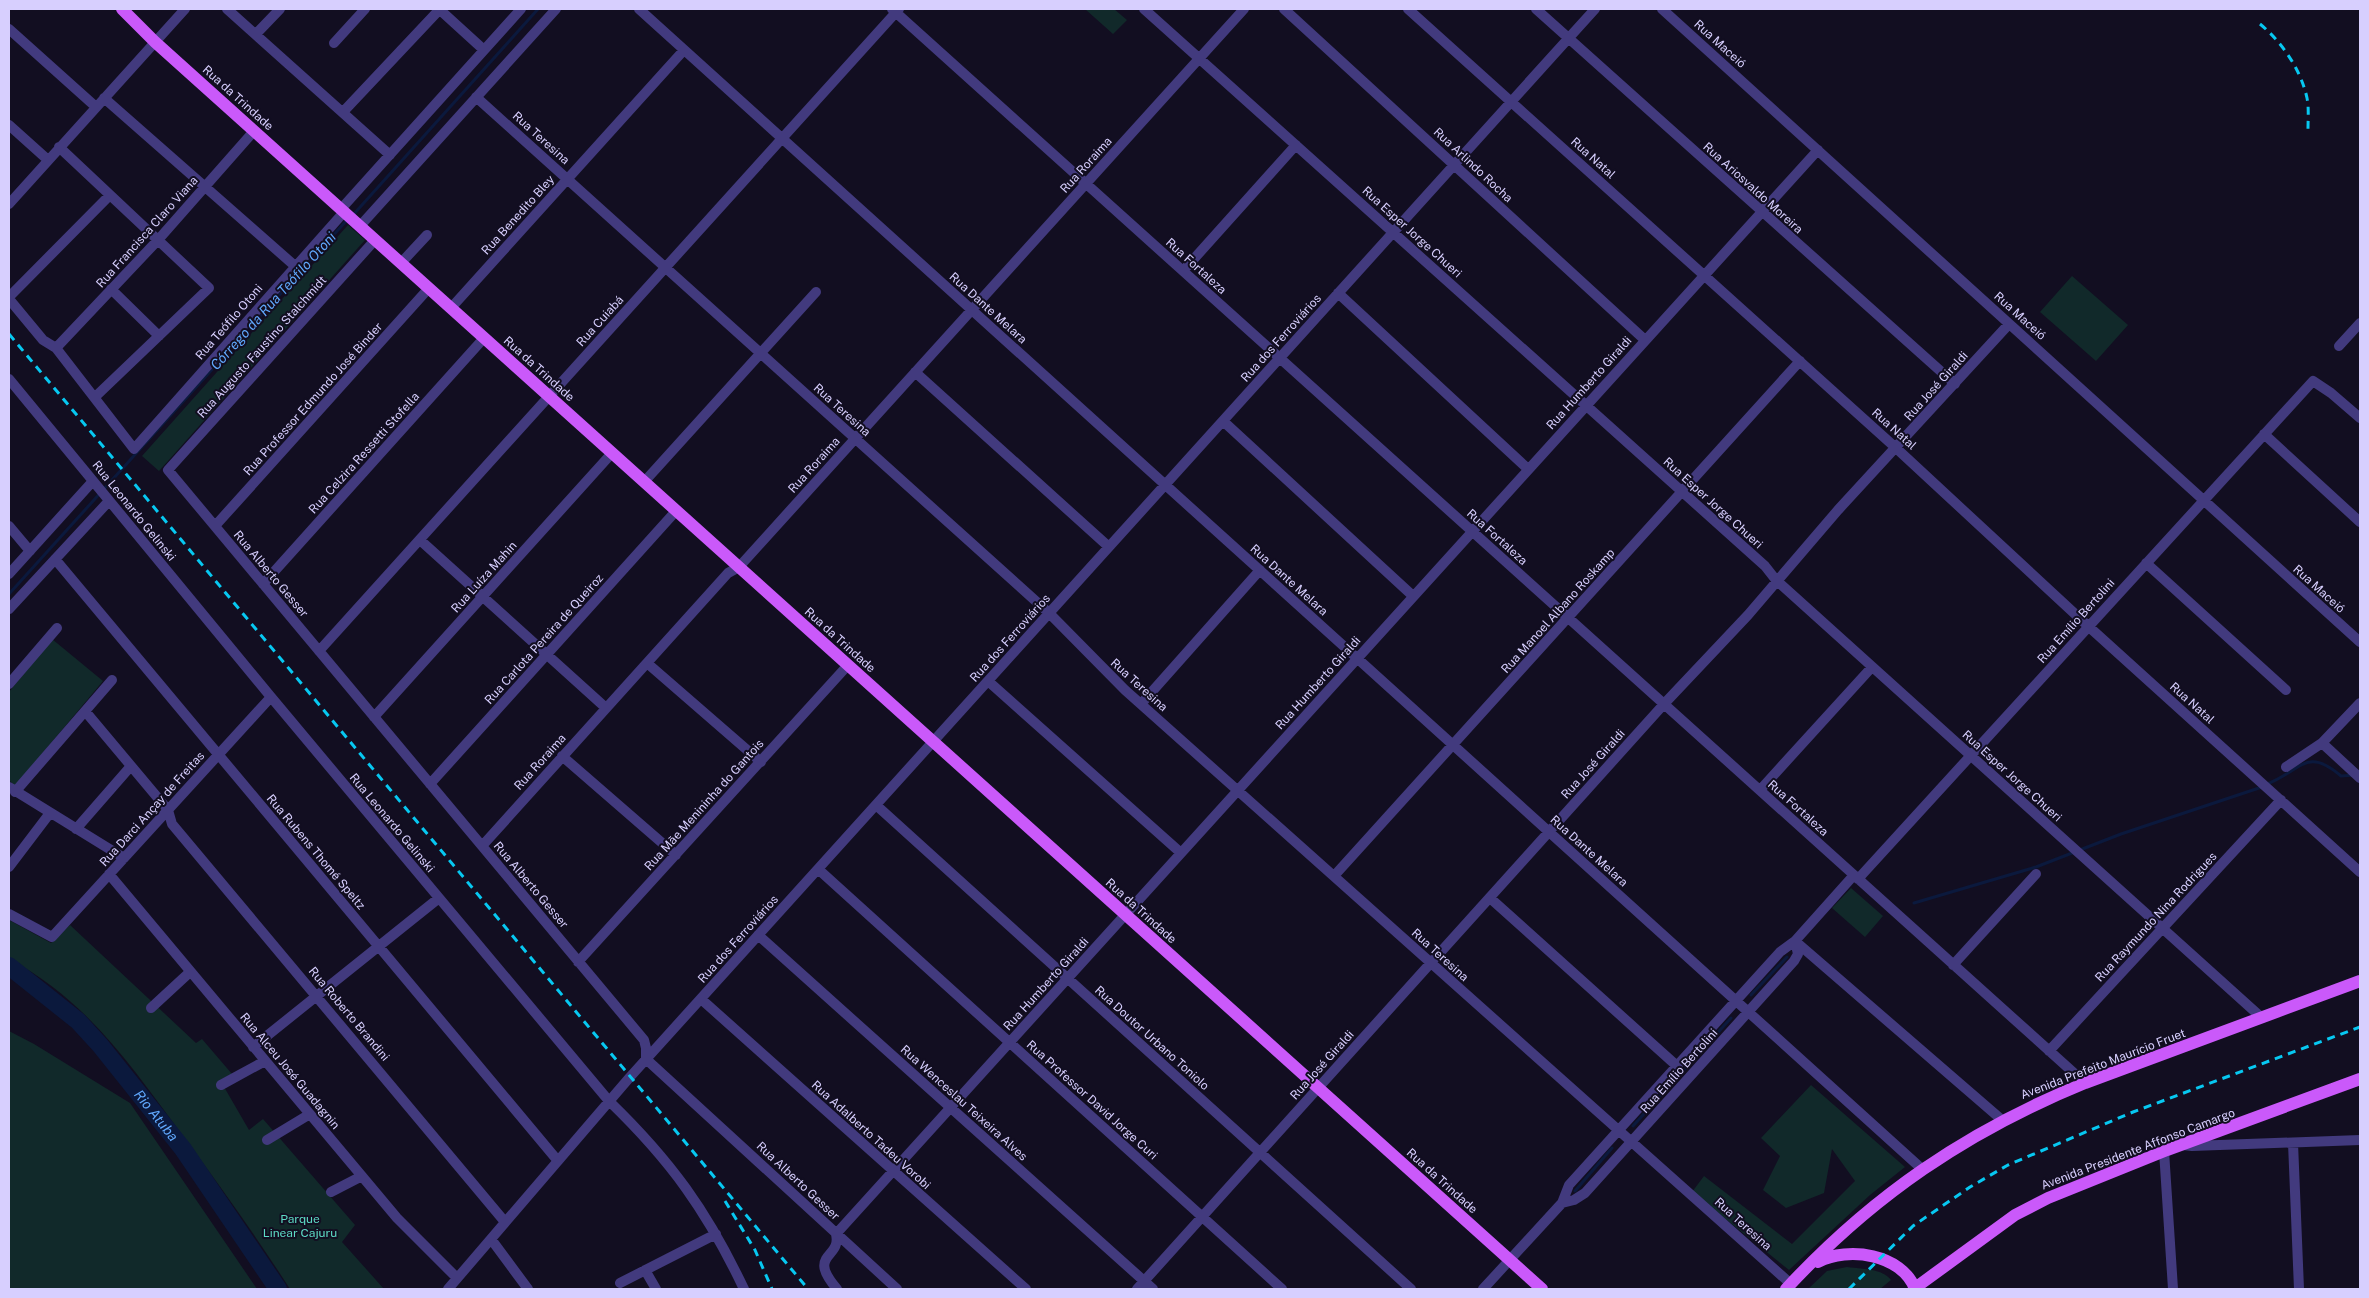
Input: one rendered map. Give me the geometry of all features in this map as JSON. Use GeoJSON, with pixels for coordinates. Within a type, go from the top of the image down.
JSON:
{"type":"FeatureCollection","features":[{"type":"Feature","properties":{"kind":"main road","name":"Rua da Trindade"},"geometry":{"type":"LineString","coordinates":[[122,9],[155,42],[1542,1289]]}},
{"type":"Feature","properties":{"kind":"main road","name":"Avenida Prefeito Maurício Fruet"},"geometry":{"type":"LineString","coordinates":[[1789,1287],[1856,1220],[1922,1169],[2002,1120],[2085,1083],[2360,981]]}},
{"type":"Feature","properties":{"kind":"main road","name":"Avenida Presidente Affonso Camargo"},"geometry":{"type":"LineString","coordinates":[[1915,1288],[2023,1210],[2063,1191],[2164,1151],[2360,1079]]}},
{"type":"Feature","properties":{"kind":"main road"},"geometry":{"type":"LineString","coordinates":[[1805,1270],[1837,1254],[1879,1258],[1901,1269],[1915,1288]]}},
{"type":"Feature","properties":{"kind":"street"},"geometry":{"type":"LineString","coordinates":[[9,204],[184,9]]}},
{"type":"Feature","properties":{"kind":"street"},"geometry":{"type":"LineString","coordinates":[[228,9],[390,155]]}},
{"type":"Feature","properties":{"kind":"street"},"geometry":{"type":"LineString","coordinates":[[256,34],[280,9]]}},
{"type":"Feature","properties":{"kind":"street"},"geometry":{"type":"LineString","coordinates":[[334,44],[366,9]]}},
{"type":"Feature","properties":{"kind":"street"},"geometry":{"type":"LineString","coordinates":[[343,112],[440,9],[484,50]]}},
{"type":"Feature","properties":{"kind":"street","name":"Rua Teófilo Otoni"},"geometry":{"type":"LineString","coordinates":[[94,397],[134,449],[390,155],[521,9]]}},
{"type":"Feature","properties":{"kind":"street"},"geometry":{"type":"LineString","coordinates":[[360,226],[556,9]]}},
{"type":"Feature","properties":{"kind":"street","name":"Rua Dante Melara"},"geometry":{"type":"LineString","coordinates":[[639,9],[1922,1169]]}},
{"type":"Feature","properties":{"kind":"street","name":"Rua Esper Jorge Chueri"},"geometry":{"type":"LineString","coordinates":[[1144,9],[1765,566],[1776,580],[2262,1018]]}},
{"type":"Feature","properties":{"kind":"street","name":"Rua Roraima"},"geometry":{"type":"LineString","coordinates":[[482,846],[728,573],[739,567],[1244,9]]}},
{"type":"Feature","properties":{"kind":"street","name":"Rua Arlindo Rocha"},"geometry":{"type":"LineString","coordinates":[[1284,9],[1646,340]]}},
{"type":"Feature","properties":{"kind":"street","name":"Rua Natal"},"geometry":{"type":"LineString","coordinates":[[1408,9],[1896,448],[2088,626],[2360,872]]}},
{"type":"Feature","properties":{"kind":"street","name":"Rua Ariosvaldo Moreira"},"geometry":{"type":"LineString","coordinates":[[1536,9],[1955,384]]}},
{"type":"Feature","properties":{"kind":"street","name":"Rua dos Ferroviários"},"geometry":{"type":"LineString","coordinates":[[448,1289],[646,1059],[1595,9]]}},
{"type":"Feature","properties":{"kind":"street","name":"Rua Maceió"},"geometry":{"type":"LineString","coordinates":[[1662,9],[2360,642]]}},
{"type":"Feature","properties":{"kind":"street","name":"Rua Cuiabá"},"geometry":{"type":"LineString","coordinates":[[319,651],[896,10]]}},
{"type":"Feature","properties":{"kind":"street","name":"Rua Fortaleza"},"geometry":{"type":"LineString","coordinates":[[896,10],[2085,1083]]}},
{"type":"Feature","properties":{"kind":"street"},"geometry":{"type":"LineString","coordinates":[[9,29],[96,107]]}},
{"type":"Feature","properties":{"kind":"street","name":"Rua Benedito Bley"},"geometry":{"type":"LineString","coordinates":[[451,308],[684,50]]}},
{"type":"Feature","properties":{"kind":"street","name":"Rua Teresina"},"geometry":{"type":"LineString","coordinates":[[476,97],[1049,613],[1094,661],[1140,704],[1619,1130],[1789,1287]]}},
{"type":"Feature","properties":{"kind":"street"},"geometry":{"type":"LineString","coordinates":[[104,98],[295,266]]}},
{"type":"Feature","properties":{"kind":"street"},"geometry":{"type":"LineString","coordinates":[[9,125],[48,160]]}},
{"type":"Feature","properties":{"kind":"street","name":"Rua Francisca Claro Viana"},"geometry":{"type":"LineString","coordinates":[[56,348],[158,240],[254,131]]}},
{"type":"Feature","properties":{"kind":"street"},"geometry":{"type":"LineString","coordinates":[[1183,271],[1296,145]]}},
{"type":"Feature","properties":{"kind":"street"},"geometry":{"type":"LineString","coordinates":[[60,147],[209,288],[94,397],[56,348],[43,340],[9,298],[110,195]]}},
{"type":"Feature","properties":{"kind":"street","name":"Rua Humberto Giraldi"},"geometry":{"type":"LineString","coordinates":[[836,1234],[1818,150]]}},
{"type":"Feature","properties":{"kind":"street"},"geometry":{"type":"LineString","coordinates":[[401,263],[427,235]]}},
{"type":"Feature","properties":{"kind":"street","name":"Rua Augusto Faustino Stalchmidt"},"geometry":{"type":"LineString","coordinates":[[168,470],[375,240]]}},
{"type":"Feature","properties":{"kind":"street","name":"Rua Professor Edmundo José Binder"},"geometry":{"type":"LineString","coordinates":[[215,526],[429,288]]}},
{"type":"Feature","properties":{"kind":"street"},"geometry":{"type":"LineString","coordinates":[[111,289],[158,336]]}},
{"type":"Feature","properties":{"kind":"street"},"geometry":{"type":"LineString","coordinates":[[644,482],[816,292]]}},
{"type":"Feature","properties":{"kind":"street"},"geometry":{"type":"LineString","coordinates":[[1338,293],[1528,469]]}},
{"type":"Feature","properties":{"kind":"street"},"geometry":{"type":"LineString","coordinates":[[2339,346],[2360,323]]}},
{"type":"Feature","properties":{"kind":"street","name":"Rua José Giraldi"},"geometry":{"type":"LineString","coordinates":[[1140,1285],[1664,704],[1748,615],[1776,580],[1844,503],[2009,324]]}},
{"type":"Feature","properties":{"kind":"street","name":"Rua Celzira Ressetti Stofella"},"geometry":{"type":"LineString","coordinates":[[263,584],[484,338]]}},
{"type":"Feature","properties":{"kind":"street","name":"Rua Manoel Albano Roskamp"},"geometry":{"type":"LineString","coordinates":[[1334,876],[1800,361]]}},
{"type":"Feature","properties":{"kind":"street"},"geometry":{"type":"LineString","coordinates":[[915,372],[1109,547]]}},
{"type":"Feature","properties":{"kind":"street","name":"Rua Leonardo Gelinski"},"geometry":{"type":"LineString","coordinates":[[9,379],[271,697],[609,1101],[654,1146],[676,1172],[693,1195],[716,1234],[744,1289]]}},
{"type":"Feature","properties":{"kind":"street","name":"Rua Emílio Bertolini"},"geometry":{"type":"LineString","coordinates":[[1483,1289],[1562,1203],[1569,1185],[1782,950],[1795,941],[1970,755],[2313,381],[2331,393],[2360,418]]}},
{"type":"Feature","properties":{"kind":"street"},"geometry":{"type":"LineString","coordinates":[[1223,421],[1414,596]]}},
{"type":"Feature","properties":{"kind":"street"},"geometry":{"type":"LineString","coordinates":[[2264,434],[2360,522]]}},
{"type":"Feature","properties":{"kind":"street","name":"Rua Luíza Mahin"},"geometry":{"type":"LineString","coordinates":[[374,717],[612,453]]}},
{"type":"Feature","properties":{"kind":"street","name":"Rua Alberto Gesser"},"geometry":{"type":"LineString","coordinates":[[168,470],[644,1040],[646,1059],[897,1289]]}},
{"type":"Feature","properties":{"kind":"street"},"geometry":{"type":"LineString","coordinates":[[9,574],[94,483]]}},
{"type":"Feature","properties":{"kind":"street"},"geometry":{"type":"LineString","coordinates":[[9,609],[107,498]]}},
{"type":"Feature","properties":{"kind":"street","name":"Rua Carlota Pereira de Queiroz"},"geometry":{"type":"LineString","coordinates":[[430,784],[676,511]]}},
{"type":"Feature","properties":{"kind":"street"},"geometry":{"type":"LineString","coordinates":[[9,526],[30,551]]}},
{"type":"Feature","properties":{"kind":"street"},"geometry":{"type":"LineString","coordinates":[[420,540],[606,708]]}},
{"type":"Feature","properties":{"kind":"street","name":"Rua Rubens Thomé Speltz"},"geometry":{"type":"LineString","coordinates":[[55,559],[558,1161]]}},
{"type":"Feature","properties":{"kind":"street"},"geometry":{"type":"LineString","coordinates":[[2146,563],[2286,690]]}},
{"type":"Feature","properties":{"kind":"street"},"geometry":{"type":"LineString","coordinates":[[1140,704],[1260,570]]}},
{"type":"Feature","properties":{"kind":"street"},"geometry":{"type":"LineString","coordinates":[[9,684],[57,628]]}},
{"type":"Feature","properties":{"kind":"street"},"geometry":{"type":"LineString","coordinates":[[647,663],[760,762]]}},
{"type":"Feature","properties":{"kind":"street","name":"Rua Mãe Menininha do Gantois"},"geometry":{"type":"LineString","coordinates":[[578,962],[848,666]]}},
{"type":"Feature","properties":{"kind":"street"},"geometry":{"type":"LineString","coordinates":[[1760,790],[1872,667]]}},
{"type":"Feature","properties":{"kind":"street"},"geometry":{"type":"LineString","coordinates":[[112,680],[12,789],[124,858]]}},
{"type":"Feature","properties":{"kind":"street"},"geometry":{"type":"LineString","coordinates":[[988,681],[1181,853]]}},
{"type":"Feature","properties":{"kind":"street","name":"Rua Darci Ançay de Freitas"},"geometry":{"type":"LineString","coordinates":[[9,914],[52,937],[271,697]]}},
{"type":"Feature","properties":{"kind":"street"},"geometry":{"type":"LineString","coordinates":[[2286,767],[2322,743],[2359,705]]}},
{"type":"Feature","properties":{"kind":"street","name":"Rua Roberto Brandini"},"geometry":{"type":"LineString","coordinates":[[85,711],[168,810],[172,824],[505,1222]]}},
{"type":"Feature","properties":{"kind":"street"},"geometry":{"type":"LineString","coordinates":[[2322,743],[2357,774]]}},
{"type":"Feature","properties":{"kind":"street"},"geometry":{"type":"LineString","coordinates":[[562,756],[676,854]]}},
{"type":"Feature","properties":{"kind":"street"},"geometry":{"type":"LineString","coordinates":[[76,829],[131,766]]}},
{"type":"Feature","properties":{"kind":"street","name":"Rua Raymundo Nina Rodrigues"},"geometry":{"type":"LineString","coordinates":[[2049,1051],[2281,800]]}},
{"type":"Feature","properties":{"kind":"street","name":"Rua Doutor Urbano Toniolo"},"geometry":{"type":"LineString","coordinates":[[876,805],[1411,1289]]}},
{"type":"Feature","properties":{"kind":"street"},"geometry":{"type":"LineString","coordinates":[[9,867],[50,813]]}},
{"type":"Feature","properties":{"kind":"street"},"geometry":{"type":"LineString","coordinates":[[154,824],[167,821],[172,824]]}},
{"type":"Feature","properties":{"kind":"street","name":"Rua Professor David Jorge Curi"},"geometry":{"type":"LineString","coordinates":[[818,869],[1282,1289]]}},
{"type":"Feature","properties":{"kind":"street","name":"Rua Alceu José Guadagnin"},"geometry":{"type":"LineString","coordinates":[[109,874],[403,1225],[458,1278]]}},
{"type":"Feature","properties":{"kind":"street"},"geometry":{"type":"LineString","coordinates":[[1953,965],[2036,874]]}},
{"type":"Feature","properties":{"kind":"street"},"geometry":{"type":"LineString","coordinates":[[253,1046],[318,997],[440,898]]}},
{"type":"Feature","properties":{"kind":"street"},"geometry":{"type":"LineString","coordinates":[[1490,898],[1677,1066]]}},
{"type":"Feature","properties":{"kind":"street","name":"Rua Wenceslau Teixeira Alves"},"geometry":{"type":"LineString","coordinates":[[758,935],[950,1108],[1140,1285],[1153,1289]]}},
{"type":"Feature","properties":{"kind":"street"},"geometry":{"type":"LineString","coordinates":[[1795,941],[2002,1120]]}},
{"type":"Feature","properties":{"kind":"street","name":"Rua Emílio Bertolini"},"geometry":{"type":"LineString","coordinates":[[1562,1203],[1574,1200],[1585,1193],[1794,961],[1798,954],[1795,941]]}},
{"type":"Feature","properties":{"kind":"street"},"geometry":{"type":"LineString","coordinates":[[151,1008],[190,972]]}},
{"type":"Feature","properties":{"kind":"street","name":"Rua Adalberto Tadeu Vorobi"},"geometry":{"type":"LineString","coordinates":[[700,999],[1026,1289]]}},
{"type":"Feature","properties":{"kind":"street"},"geometry":{"type":"LineString","coordinates":[[222,1085],[265,1061]]}},
{"type":"Feature","properties":{"kind":"street"},"geometry":{"type":"LineString","coordinates":[[267,1140],[310,1114]]}},
{"type":"Feature","properties":{"kind":"street"},"geometry":{"type":"LineString","coordinates":[[2182,1145],[2360,1140]]}},
{"type":"Feature","properties":{"kind":"street"},"geometry":{"type":"LineString","coordinates":[[2293,1143],[2299,1289]]}},
{"type":"Feature","properties":{"kind":"street"},"geometry":{"type":"LineString","coordinates":[[2164,1151],[2173,1289]]}},
{"type":"Feature","properties":{"kind":"street"},"geometry":{"type":"LineString","coordinates":[[331,1192],[362,1176]]}},
{"type":"Feature","properties":{"kind":"street"},"geometry":{"type":"LineString","coordinates":[[620,1283],[716,1234]]}},
{"type":"Feature","properties":{"kind":"street"},"geometry":{"type":"LineString","coordinates":[[836,1234],[836,1245],[823,1262],[823,1268],[828,1279],[837,1289]]}},
{"type":"Feature","properties":{"kind":"street"},"geometry":{"type":"LineString","coordinates":[[491,1239],[528,1289]]}},
{"type":"Feature","properties":{"kind":"street"},"geometry":{"type":"LineString","coordinates":[[645,1270],[656,1289]]}},
{"type":"Feature","properties":{"kind":"green space"},"geometry":{"type":"Polygon","coordinates":[[[1085,9],[1114,9],[1127,20],[1113,34],[1085,9]]]}},
{"type":"Feature","properties":{"kind":"green space"},"geometry":{"type":"Polygon","coordinates":[[[348,225],[365,240],[159,471],[142,456],[348,225]]]}},
{"type":"Feature","properties":{"kind":"green space"},"geometry":{"type":"Polygon","coordinates":[[[2072,276],[2128,325],[2096,361],[2040,312],[2072,276]]]}},
{"type":"Feature","properties":{"kind":"green space"},"geometry":{"type":"Polygon","coordinates":[[[52,639],[103,681],[15,786],[9,780],[9,692],[52,639]]]}},
{"type":"Feature","properties":{"kind":"green space"},"geometry":{"type":"Polygon","coordinates":[[[1851,888],[1883,916],[1865,937],[1832,908],[1851,888]]]}},
{"type":"Feature","properties":{"kind":"green space","name":"Parque Linear Cajuru"},"geometry":{"type":"Polygon","coordinates":[[[9,920],[51,943],[70,925],[196,1043],[202,1039],[232,1074],[220,1080],[249,1130],[263,1119],[355,1225],[342,1242],[384,1289],[290,1289],[211,1174],[126,1060],[85,1015],[62,994],[9,959],[9,920]]]}},
{"type":"Feature","properties":{"kind":"green space"},"geometry":{"type":"Polygon","coordinates":[[[9,1031],[34,1044],[130,1103],[257,1289],[9,1289],[9,1031]]]}},
{"type":"Feature","properties":{"kind":"green space"},"geometry":{"type":"Polygon","coordinates":[[[1811,1085],[1905,1167],[1870,1195],[1789,1270],[1692,1192],[1704,1176],[1792,1244],[1855,1181],[1832,1149],[1824,1193],[1786,1208],[1763,1190],[1780,1156],[1761,1138],[1811,1085]]]}},
{"type":"Feature","properties":{"kind":"green space"},"geometry":{"type":"Polygon","coordinates":[[[1847,1267],[1877,1271],[1891,1280],[1880,1289],[1808,1289],[1827,1271],[1847,1267]]]}},
{"type":"Feature","properties":{"kind":"waterway","name":"Córrego da Rua Teófilo Otoni"},"geometry":{"type":"LineString","coordinates":[[353,215],[538,9]]}},
{"type":"Feature","properties":{"kind":"waterway","name":"Córrego da Rua Teófilo Otoni"},"geometry":{"type":"LineString","coordinates":[[9,594],[348,219]]}},
{"type":"Feature","properties":{"kind":"waterway"},"geometry":{"type":"LineString","coordinates":[[2267,784],[2311,762],[2329,767],[2341,776],[2355,775]]}},
{"type":"Feature","properties":{"kind":"waterway"},"geometry":{"type":"LineString","coordinates":[[1914,903],[2036,867],[2121,834],[2262,787]]}},
{"type":"Feature","properties":{"kind":"waterway"},"geometry":{"type":"LineString","coordinates":[[1751,995],[1787,957]]}},
{"type":"Feature","properties":{"kind":"waterway","name":"Rio Atuba"},"geometry":{"type":"LineString","coordinates":[[9,966],[78,1021],[100,1045],[183,1149],[278,1289]]}},
{"type":"Feature","properties":{"kind":"waterway"},"geometry":{"type":"LineString","coordinates":[[1633,1126],[1731,1018]]}},
{"type":"Feature","properties":{"kind":"waterway"},"geometry":{"type":"LineString","coordinates":[[1575,1191],[1612,1148]]}},
{"type":"Feature","properties":{"kind":"railway"},"geometry":{"type":"LineString","coordinates":[[2260,24],[2276,39],[2290,57],[2300,77],[2308,102],[2308,129]]}},
{"type":"Feature","properties":{"kind":"railway"},"geometry":{"type":"LineString","coordinates":[[9,334],[808,1289]]}},
{"type":"Feature","properties":{"kind":"railway"},"geometry":{"type":"LineString","coordinates":[[1849,1289],[1913,1226],[1970,1187],[2008,1165],[2133,1112],[2360,1027]]}},
{"type":"Feature","properties":{"kind":"railway"},"geometry":{"type":"LineString","coordinates":[[725,1201],[755,1250],[772,1289]]}}]}
